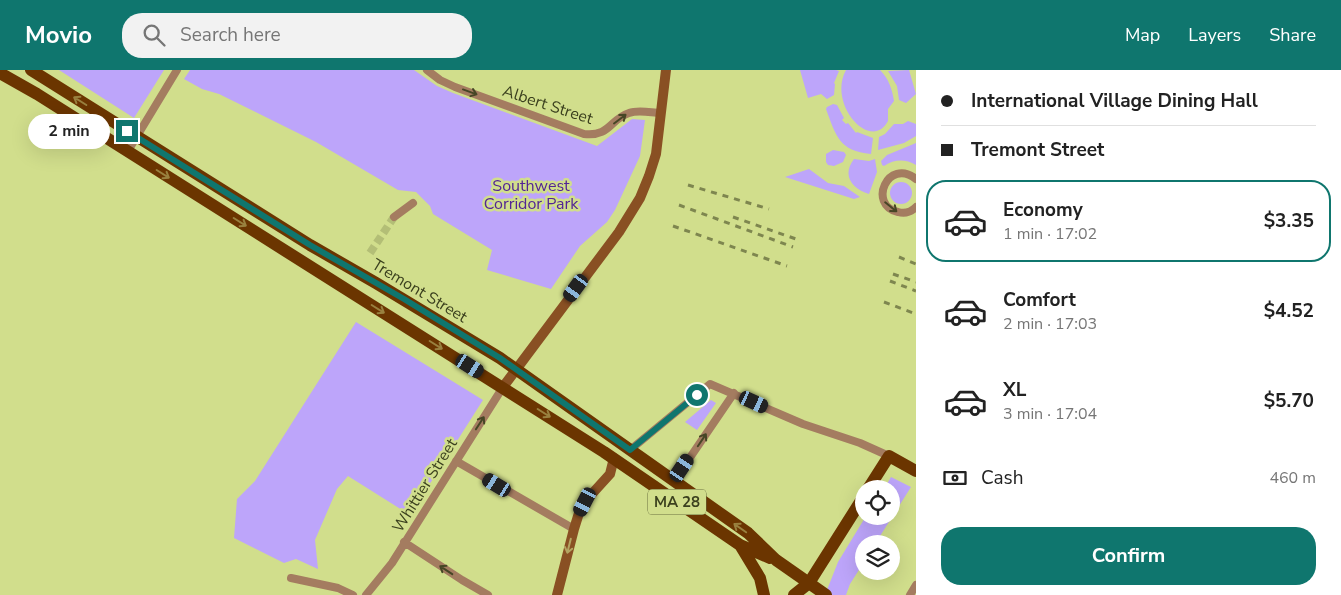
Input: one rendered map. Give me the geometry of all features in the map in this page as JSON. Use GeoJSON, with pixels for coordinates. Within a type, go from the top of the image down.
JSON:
{"type":"FeatureCollection","features":[{"type":"Feature","properties":{"kind":"main road","name":"Tremont Street"},"geometry":{"type":"LineString","coordinates":[[31,70],[310,245],[500,358],[748,533],[809,589],[826,595]]}},
{"type":"Feature","properties":{"kind":"main road"},"geometry":{"type":"LineString","coordinates":[[503,387],[619,232],[636,206],[653,163],[666,70]]}},
{"type":"Feature","properties":{"kind":"main road","name":"Tremont Street"},"geometry":{"type":"LineString","coordinates":[[0,73],[128,151],[503,387],[614,458],[740,545],[776,560]]}},
{"type":"Feature","properties":{"kind":"main road"},"geometry":{"type":"LineString","coordinates":[[873,480],[888,456],[916,471]]}},
{"type":"Feature","properties":{"kind":"main road"},"geometry":{"type":"LineString","coordinates":[[557,595],[574,529],[585,502],[610,474],[614,458]]}},
{"type":"Feature","properties":{"kind":"main road"},"geometry":{"type":"LineString","coordinates":[[794,595],[809,589],[855,511]]}},
{"type":"Feature","properties":{"kind":"main road"},"geometry":{"type":"LineString","coordinates":[[740,545],[760,578],[764,595]]}},
{"type":"Feature","properties":{"kind":"street"},"geometry":{"type":"LineString","coordinates":[[128,151],[177,70]]}},
{"type":"Feature","properties":{"kind":"street","name":"Albert Street"},"geometry":{"type":"LineString","coordinates":[[427,70],[440,80],[456,87],[584,134],[600,133],[630,112],[661,113]]}},
{"type":"Feature","properties":{"kind":"street"},"geometry":{"type":"LineString","coordinates":[[916,180],[908,175],[896,175],[886,182],[882,193],[884,202],[895,212],[906,213],[916,207]]}},
{"type":"Feature","properties":{"kind":"street"},"geometry":{"type":"LineString","coordinates":[[394,217],[413,203]]}},
{"type":"Feature","properties":{"kind":"street"},"geometry":{"type":"LineString","coordinates":[[630,450],[710,384],[797,422],[860,443],[888,456]]}},
{"type":"Feature","properties":{"kind":"street","name":"Whittier Street"},"geometry":{"type":"LineString","coordinates":[[366,595],[392,563],[503,387]]}},
{"type":"Feature","properties":{"kind":"street"},"geometry":{"type":"LineString","coordinates":[[674,481],[734,393]]}},
{"type":"Feature","properties":{"kind":"street"},"geometry":{"type":"LineString","coordinates":[[456,461],[574,529]]}},
{"type":"Feature","properties":{"kind":"street"},"geometry":{"type":"LineString","coordinates":[[404,542],[488,595]]}},
{"type":"Feature","properties":{"kind":"street"},"geometry":{"type":"LineString","coordinates":[[291,578],[338,588],[353,595]]}},
{"type":"Feature","properties":{"kind":"street"},"geometry":{"type":"LineString","coordinates":[[910,595],[916,585]]}},
{"type":"Feature","properties":{"kind":"green space"},"geometry":{"type":"Polygon","coordinates":[[[59,70],[164,70],[134,118],[59,70]]]}},
{"type":"Feature","properties":{"kind":"green space","name":"Southwest Corridor Park"},"geometry":{"type":"Polygon","coordinates":[[[190,70],[414,70],[437,86],[453,93],[597,146],[632,119],[645,120],[640,156],[615,210],[607,222],[580,246],[551,289],[487,270],[492,250],[433,214],[430,206],[416,192],[398,190],[316,142],[219,94],[202,89],[184,79],[190,70]]]}},
{"type":"Feature","properties":{"kind":"green space"},"geometry":{"type":"Polygon","coordinates":[[[800,70],[839,71],[834,83],[834,95],[827,99],[821,94],[808,98],[800,70]]]}},
{"type":"Feature","properties":{"kind":"green space"},"geometry":{"type":"Polygon","coordinates":[[[846,70],[880,70],[888,81],[894,101],[888,109],[888,121],[881,129],[872,131],[862,128],[846,110],[842,97],[842,83],[846,70]]]}},
{"type":"Feature","properties":{"kind":"green space"},"geometry":{"type":"Polygon","coordinates":[[[909,70],[916,94],[906,103],[899,100],[897,86],[888,71],[909,70]]]}},
{"type":"Feature","properties":{"kind":"green space"},"geometry":{"type":"Polygon","coordinates":[[[833,104],[837,105],[844,118],[842,120],[846,124],[848,123],[856,133],[873,138],[871,154],[852,150],[840,140],[826,109],[833,104]]]}},
{"type":"Feature","properties":{"kind":"green space"},"geometry":{"type":"Polygon","coordinates":[[[908,121],[916,124],[916,136],[904,143],[878,150],[879,137],[885,134],[894,124],[903,124],[908,121]]]}},
{"type":"Feature","properties":{"kind":"green space"},"geometry":{"type":"Polygon","coordinates":[[[916,143],[916,165],[900,161],[882,165],[881,161],[887,155],[916,143]]]}},
{"type":"Feature","properties":{"kind":"green space"},"geometry":{"type":"Polygon","coordinates":[[[833,150],[844,152],[846,155],[843,162],[834,166],[828,165],[826,162],[826,154],[833,150]]]}},
{"type":"Feature","properties":{"kind":"green space"},"geometry":{"type":"Polygon","coordinates":[[[854,159],[869,161],[875,159],[877,172],[869,194],[858,189],[851,181],[849,171],[854,159]]]}},
{"type":"Feature","properties":{"kind":"green space"},"geometry":{"type":"Polygon","coordinates":[[[809,169],[828,183],[844,186],[860,197],[854,199],[785,177],[809,169]]]}},
{"type":"Feature","properties":{"kind":"green space"},"geometry":{"type":"Polygon","coordinates":[[[901,182],[909,185],[912,193],[909,201],[901,204],[893,201],[890,193],[893,185],[901,182]]]}},
{"type":"Feature","properties":{"kind":"green space"},"geometry":{"type":"Polygon","coordinates":[[[356,322],[483,400],[410,515],[348,476],[337,489],[315,540],[318,569],[296,559],[284,563],[234,538],[237,499],[255,481],[356,322]]]}},
{"type":"Feature","properties":{"kind":"green space"},"geometry":{"type":"Polygon","coordinates":[[[711,400],[716,403],[697,430],[685,422],[711,400]]]}},
{"type":"Feature","properties":{"kind":"green space"},"geometry":{"type":"Polygon","coordinates":[[[900,482],[911,487],[900,504],[900,482]]]}},
{"type":"Feature","properties":{"kind":"green space"},"geometry":{"type":"Polygon","coordinates":[[[861,525],[887,525],[881,535],[855,535],[855,576],[846,595],[825,595],[838,562],[861,525]]]}},
{"type":"Feature","properties":{"kind":"tunnel"},"geometry":{"type":"LineString","coordinates":[[370,253],[394,217]]}},
{"type":"Feature","properties":{"kind":"railway"},"geometry":{"type":"LineString","coordinates":[[688,185],[769,209]]}},
{"type":"Feature","properties":{"kind":"railway"},"geometry":{"type":"LineString","coordinates":[[679,205],[793,247]]}},
{"type":"Feature","properties":{"kind":"railway"},"geometry":{"type":"LineString","coordinates":[[733,217],[796,239]]}},
{"type":"Feature","properties":{"kind":"railway"},"geometry":{"type":"LineString","coordinates":[[673,226],[787,266]]}},
{"type":"Feature","properties":{"kind":"railway"},"geometry":{"type":"LineString","coordinates":[[899,257],[916,264]]}},
{"type":"Feature","properties":{"kind":"railway"},"geometry":{"type":"LineString","coordinates":[[893,274],[916,282]]}},
{"type":"Feature","properties":{"kind":"railway"},"geometry":{"type":"LineString","coordinates":[[890,281],[916,291]]}},
{"type":"Feature","properties":{"kind":"railway"},"geometry":{"type":"LineString","coordinates":[[884,302],[916,314]]}},
{"type":"Feature","properties":{"kind":"route"},"geometry":{"type":"LineString","coordinates":[[127,131],[310,245],[404,299],[500,358],[630,450],[697,395]]}}]}
